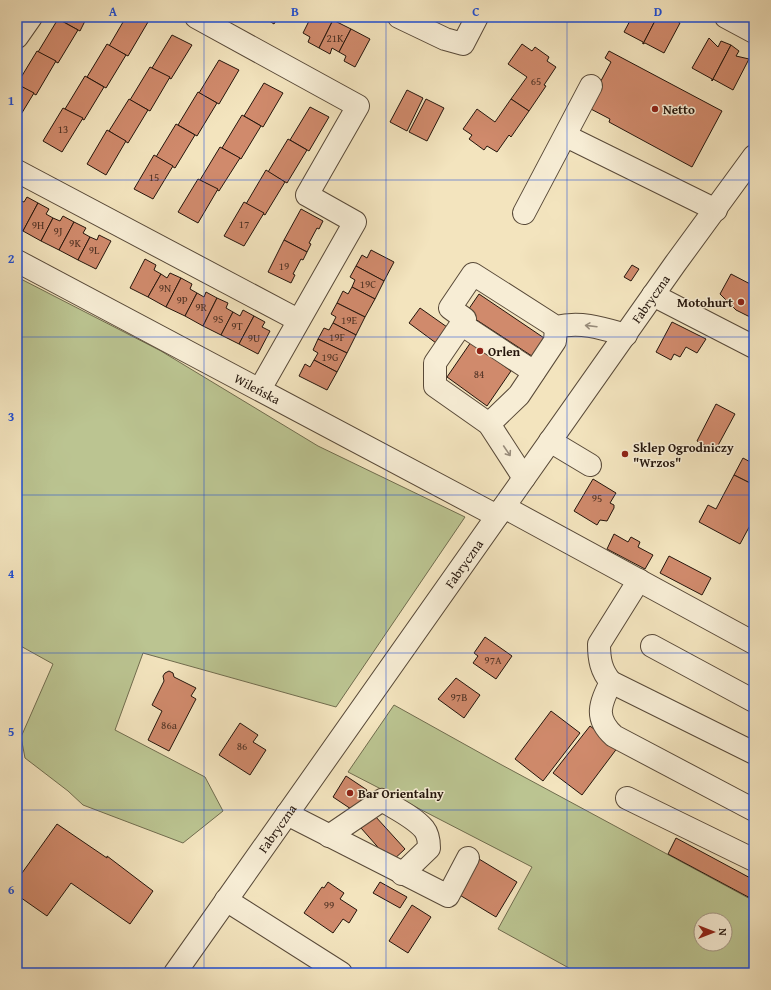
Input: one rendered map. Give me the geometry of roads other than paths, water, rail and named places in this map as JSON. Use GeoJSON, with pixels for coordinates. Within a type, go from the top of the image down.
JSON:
{"type":"FeatureCollection","features":[{"type":"Feature","properties":{"kind":"street"},"geometry":{"type":"LineString","coordinates":[[17,37],[31,17]]}},
{"type":"Feature","properties":{"kind":"street"},"geometry":{"type":"LineString","coordinates":[[196,17],[358,106],[307,195],[355,222],[260,389]]}},
{"type":"Feature","properties":{"kind":"street"},"geometry":{"type":"LineString","coordinates":[[399,17],[445,39],[463,44],[477,17]]}},
{"type":"Feature","properties":{"kind":"street"},"geometry":{"type":"LineString","coordinates":[[726,17],[754,32]]}},
{"type":"Feature","properties":{"kind":"street"},"geometry":{"type":"LineString","coordinates":[[524,213],[566,136],[591,86]]}},
{"type":"Feature","properties":{"kind":"street"},"geometry":{"type":"LineString","coordinates":[[566,136],[716,210]]}},
{"type":"Feature","properties":{"kind":"street","name":"Fabryczna"},"geometry":{"type":"LineString","coordinates":[[175,973],[653,295],[754,156]]}},
{"type":"Feature","properties":{"kind":"street"},"geometry":{"type":"LineString","coordinates":[[17,171],[298,320]]}},
{"type":"Feature","properties":{"kind":"street","name":"Wileńska"},"geometry":{"type":"LineString","coordinates":[[17,261],[260,389],[639,580],[754,643]]}},
{"type":"Feature","properties":{"kind":"street"},"geometry":{"type":"LineString","coordinates":[[524,478],[489,424],[435,386],[435,363],[465,319],[450,308],[473,274],[556,327],[571,323],[599,327],[626,335]]}},
{"type":"Feature","properties":{"kind":"street"},"geometry":{"type":"LineString","coordinates":[[653,295],[754,346]]}},
{"type":"Feature","properties":{"kind":"street"},"geometry":{"type":"LineString","coordinates":[[461,324],[534,372]]}},
{"type":"Feature","properties":{"kind":"street"},"geometry":{"type":"LineString","coordinates":[[489,424],[519,395],[555,341],[556,327]]}},
{"type":"Feature","properties":{"kind":"street"},"geometry":{"type":"LineString","coordinates":[[550,441],[590,465]]}},
{"type":"Feature","properties":{"kind":"street"},"geometry":{"type":"LineString","coordinates":[[639,580],[599,644],[601,665],[604,675],[611,682],[754,753]]}},
{"type":"Feature","properties":{"kind":"street"},"geometry":{"type":"LineString","coordinates":[[652,646],[754,701]]}},
{"type":"Feature","properties":{"kind":"street"},"geometry":{"type":"LineString","coordinates":[[611,682],[602,700],[600,710],[602,720],[607,730],[614,736],[754,810]]}},
{"type":"Feature","properties":{"kind":"street"},"geometry":{"type":"LineString","coordinates":[[627,798],[754,860]]}},
{"type":"Feature","properties":{"kind":"street"},"geometry":{"type":"LineString","coordinates":[[329,836],[382,800],[415,821],[425,830],[429,839],[429,848],[402,874]]}},
{"type":"Feature","properties":{"kind":"street"},"geometry":{"type":"LineString","coordinates":[[287,814],[402,874],[448,896],[468,858]]}},
{"type":"Feature","properties":{"kind":"street"},"geometry":{"type":"LineString","coordinates":[[226,900],[341,973]]}},
{"type":"Feature","properties":{"kind":"place","name":"Netto"},"geometry":{"type":"Point","coordinates":[655,109]}},
{"type":"Feature","properties":{"kind":"place","name":"Motohurt"},"geometry":{"type":"Point","coordinates":[741,302]}},
{"type":"Feature","properties":{"kind":"place","name":"Orlen"},"geometry":{"type":"Point","coordinates":[480,351]}},
{"type":"Feature","properties":{"kind":"place","name":"Sklep Ogrodniczy \"Wrzos\""},"geometry":{"type":"Point","coordinates":[625,454]}},
{"type":"Feature","properties":{"kind":"place","name":"Bar Orientalny"},"geometry":{"type":"Point","coordinates":[350,793]}}]}
